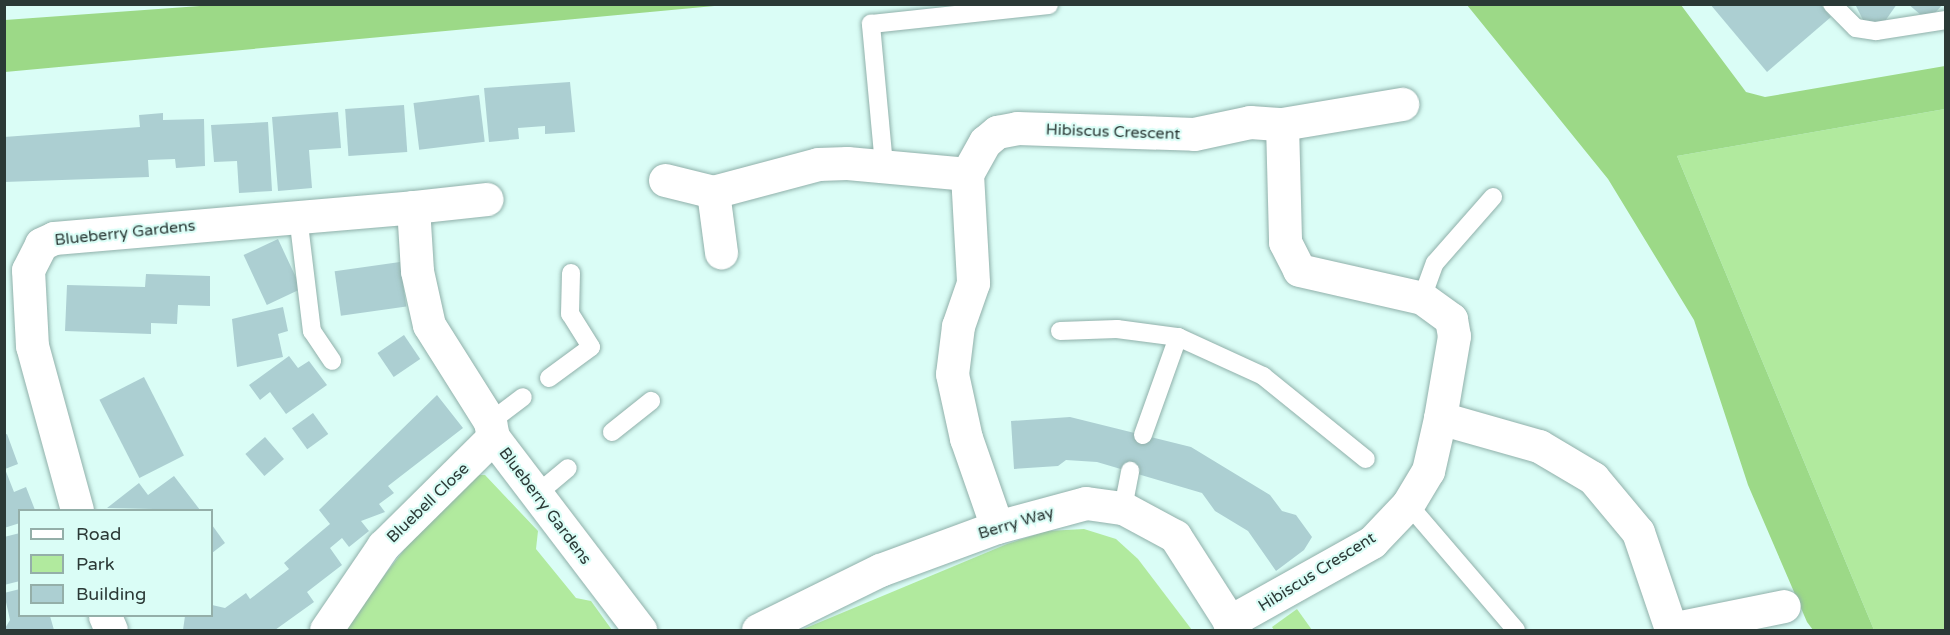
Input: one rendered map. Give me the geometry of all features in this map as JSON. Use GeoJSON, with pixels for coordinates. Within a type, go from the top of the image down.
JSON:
{"type":"FeatureCollection","features":[{"type":"Feature","properties":{"kind":"street","name":"Hibiscus Crescent"},"geometry":{"type":"LineString","coordinates":[[967,174],[985,142],[996,132],[1017,128],[1194,134],[1251,122],[1282,124],[1402,104]]}},
{"type":"Feature","properties":{"kind":"street","name":"Hibiscus Crescent"},"geometry":{"type":"LineString","coordinates":[[1232,626],[1372,542],[1408,504],[1428,471],[1454,336],[1451,319],[1422,298],[1299,270],[1285,242],[1282,124]]}},
{"type":"Feature","properties":{"kind":"street"},"geometry":{"type":"LineString","coordinates":[[665,180],[713,192],[818,165],[884,165],[967,174],[973,283],[958,326],[952,374],[966,438],[997,527]]}},
{"type":"Feature","properties":{"kind":"street"},"geometry":{"type":"LineString","coordinates":[[713,192],[721,252]]}},
{"type":"Feature","properties":{"kind":"street","name":"Blueberry Gardens"},"geometry":{"type":"LineString","coordinates":[[77,509],[32,346],[27,293],[32,254],[54,238],[487,199]]}},
{"type":"Feature","properties":{"kind":"street","name":"Blueberry Gardens"},"geometry":{"type":"LineString","coordinates":[[412,207],[417,271],[429,325],[491,430],[640,630]]}},
{"type":"Feature","properties":{"kind":"street"},"geometry":{"type":"LineString","coordinates":[[1440,418],[1539,446],[1593,478],[1638,532],[1670,630],[1784,606]]}},
{"type":"Feature","properties":{"kind":"street","name":"Bluebell Close"},"geometry":{"type":"LineString","coordinates":[[326,630],[383,546],[491,430]]}},
{"type":"Feature","properties":{"kind":"street","name":"Berry Way"},"geometry":{"type":"LineString","coordinates":[[758,630],[864,577],[997,527],[1086,503],[1123,508],[1175,536],[1232,626]]}},
{"type":"Feature","properties":{"kind":"lane"},"geometry":{"type":"LineString","coordinates":[[884,165],[871,24],[1049,4]]}},
{"type":"Feature","properties":{"kind":"lane"},"geometry":{"type":"LineString","coordinates":[[1832,4],[1856,28],[1876,32],[1946,20]]}},
{"type":"Feature","properties":{"kind":"lane"},"geometry":{"type":"LineString","coordinates":[[1422,298],[1435,263],[1493,197]]}},
{"type":"Feature","properties":{"kind":"lane"},"geometry":{"type":"LineString","coordinates":[[298,216],[312,331],[332,361]]}},
{"type":"Feature","properties":{"kind":"lane"},"geometry":{"type":"LineString","coordinates":[[549,378],[591,347],[570,314],[571,273]]}},
{"type":"Feature","properties":{"kind":"lane"},"geometry":{"type":"LineString","coordinates":[[1060,331],[1117,329],[1178,337],[1263,376],[1366,459]]}},
{"type":"Feature","properties":{"kind":"lane"},"geometry":{"type":"LineString","coordinates":[[1143,435],[1178,337]]}},
{"type":"Feature","properties":{"kind":"lane"},"geometry":{"type":"LineString","coordinates":[[491,430],[523,397]]}},
{"type":"Feature","properties":{"kind":"lane"},"geometry":{"type":"LineString","coordinates":[[612,432],[651,402]]}},
{"type":"Feature","properties":{"kind":"lane"},"geometry":{"type":"LineString","coordinates":[[537,494],[568,468]]}},
{"type":"Feature","properties":{"kind":"lane"},"geometry":{"type":"LineString","coordinates":[[1123,508],[1130,471]]}},
{"type":"Feature","properties":{"kind":"lane"},"geometry":{"type":"LineString","coordinates":[[1408,504],[1516,630]]}},
{"type":"Feature","properties":{"kind":"green space"},"geometry":{"type":"Polygon","coordinates":[[[214,5],[725,5],[5,72],[5,20],[214,5]]]}},
{"type":"Feature","properties":{"kind":"green space"},"geometry":{"type":"Polygon","coordinates":[[[1467,5],[1681,5],[1746,92],[1765,97],[1945,66],[1945,109],[1677,156],[1874,630],[1813,630],[1807,622],[1748,485],[1694,320],[1608,179],[1467,5]]]}},
{"type":"Feature","properties":{"kind":"green space"},"geometry":{"type":"Polygon","coordinates":[[[1945,109],[1945,630],[1874,630],[1677,156],[1945,109]]]}},
{"type":"Feature","properties":{"kind":"green space"},"geometry":{"type":"Polygon","coordinates":[[[474,475],[485,475],[538,531],[536,549],[576,598],[591,601],[612,630],[342,630],[431,515],[474,475]]]}},
{"type":"Feature","properties":{"kind":"green space"},"geometry":{"type":"Polygon","coordinates":[[[1084,529],[1116,539],[1138,559],[1192,630],[801,630],[1007,544],[1047,531],[1084,529]]]}},
{"type":"Feature","properties":{"kind":"green space"},"geometry":{"type":"Polygon","coordinates":[[[1297,609],[1312,630],[1274,630],[1272,627],[1297,609]]]}},
{"type":"Feature","properties":{"kind":"building"},"geometry":{"type":"Polygon","coordinates":[[[1710,4],[1820,4],[1831,17],[1767,72],[1710,4]]]}},
{"type":"Feature","properties":{"kind":"building"},"geometry":{"type":"Polygon","coordinates":[[[1897,4],[1883,24],[1863,20],[1856,6],[1897,4]]]}},
{"type":"Feature","properties":{"kind":"building"},"geometry":{"type":"Polygon","coordinates":[[[1908,4],[1943,4],[1935,13],[1921,15],[1908,4]]]}},
{"type":"Feature","properties":{"kind":"building"},"geometry":{"type":"Polygon","coordinates":[[[570,82],[575,132],[545,134],[545,126],[518,128],[519,139],[489,142],[484,88],[570,82]]]}},
{"type":"Feature","properties":{"kind":"building"},"geometry":{"type":"Polygon","coordinates":[[[479,95],[485,142],[419,150],[413,103],[479,95]]]}},
{"type":"Feature","properties":{"kind":"building"},"geometry":{"type":"Polygon","coordinates":[[[404,105],[407,152],[348,156],[345,109],[404,105]]]}},
{"type":"Feature","properties":{"kind":"building"},"geometry":{"type":"Polygon","coordinates":[[[338,112],[341,148],[309,150],[312,188],[278,191],[272,117],[338,112]]]}},
{"type":"Feature","properties":{"kind":"building"},"geometry":{"type":"Polygon","coordinates":[[[163,113],[163,120],[204,119],[205,166],[176,168],[175,159],[148,160],[149,177],[4,182],[4,137],[140,127],[139,115],[163,113]]]}},
{"type":"Feature","properties":{"kind":"building"},"geometry":{"type":"Polygon","coordinates":[[[268,122],[272,191],[239,193],[237,161],[214,162],[211,125],[268,122]]]}},
{"type":"Feature","properties":{"kind":"building"},"geometry":{"type":"Polygon","coordinates":[[[278,239],[301,289],[267,305],[244,255],[278,239]]]}},
{"type":"Feature","properties":{"kind":"building"},"geometry":{"type":"Polygon","coordinates":[[[400,262],[406,307],[341,316],[335,271],[400,262]]]}},
{"type":"Feature","properties":{"kind":"building"},"geometry":{"type":"Polygon","coordinates":[[[146,274],[210,276],[210,306],[178,305],[177,324],[151,323],[151,334],[65,331],[67,285],[145,287],[146,274]]]}},
{"type":"Feature","properties":{"kind":"building"},"geometry":{"type":"Polygon","coordinates":[[[283,307],[288,331],[278,334],[283,357],[237,367],[232,319],[283,307]]]}},
{"type":"Feature","properties":{"kind":"building"},"geometry":{"type":"Polygon","coordinates":[[[404,335],[420,359],[394,377],[377,353],[404,335]]]}},
{"type":"Feature","properties":{"kind":"building"},"geometry":{"type":"Polygon","coordinates":[[[289,356],[298,368],[309,361],[327,385],[286,414],[270,392],[260,400],[249,385],[289,356]]]}},
{"type":"Feature","properties":{"kind":"building"},"geometry":{"type":"Polygon","coordinates":[[[144,377],[184,455],[139,478],[99,400],[144,377]]]}},
{"type":"Feature","properties":{"kind":"building"},"geometry":{"type":"Polygon","coordinates":[[[437,395],[463,428],[388,486],[394,493],[379,504],[385,512],[361,521],[369,531],[349,547],[342,538],[330,548],[342,565],[307,592],[314,602],[275,630],[183,630],[185,617],[213,617],[213,605],[225,608],[246,593],[250,599],[289,569],[284,563],[330,524],[319,510],[437,395]]]}},
{"type":"Feature","properties":{"kind":"building"},"geometry":{"type":"Polygon","coordinates":[[[313,413],[328,434],[307,449],[292,428],[313,413]]]}},
{"type":"Feature","properties":{"kind":"building"},"geometry":{"type":"Polygon","coordinates":[[[1070,417],[1191,447],[1270,495],[1282,511],[1296,515],[1312,537],[1304,550],[1276,571],[1248,531],[1215,511],[1202,493],[1097,462],[1066,460],[1058,466],[1014,469],[1011,421],[1070,417]]]}},
{"type":"Feature","properties":{"kind":"building"},"geometry":{"type":"Polygon","coordinates":[[[7,434],[18,464],[5,469],[14,492],[26,487],[35,509],[18,509],[18,524],[4,528],[4,435],[7,434]]]}},
{"type":"Feature","properties":{"kind":"building"},"geometry":{"type":"Polygon","coordinates":[[[265,437],[284,459],[264,476],[245,454],[265,437]]]}},
{"type":"Feature","properties":{"kind":"building"},"geometry":{"type":"Polygon","coordinates":[[[174,476],[199,509],[107,508],[139,483],[148,495],[174,476]]]}},
{"type":"Feature","properties":{"kind":"building"},"geometry":{"type":"Polygon","coordinates":[[[213,526],[225,543],[213,552],[213,526]]]}},
{"type":"Feature","properties":{"kind":"building"},"geometry":{"type":"Polygon","coordinates":[[[18,534],[18,582],[4,585],[4,537],[18,534]]]}},
{"type":"Feature","properties":{"kind":"building"},"geometry":{"type":"Polygon","coordinates":[[[18,590],[18,617],[50,617],[54,630],[4,630],[10,620],[4,593],[18,590]]]}}]}
